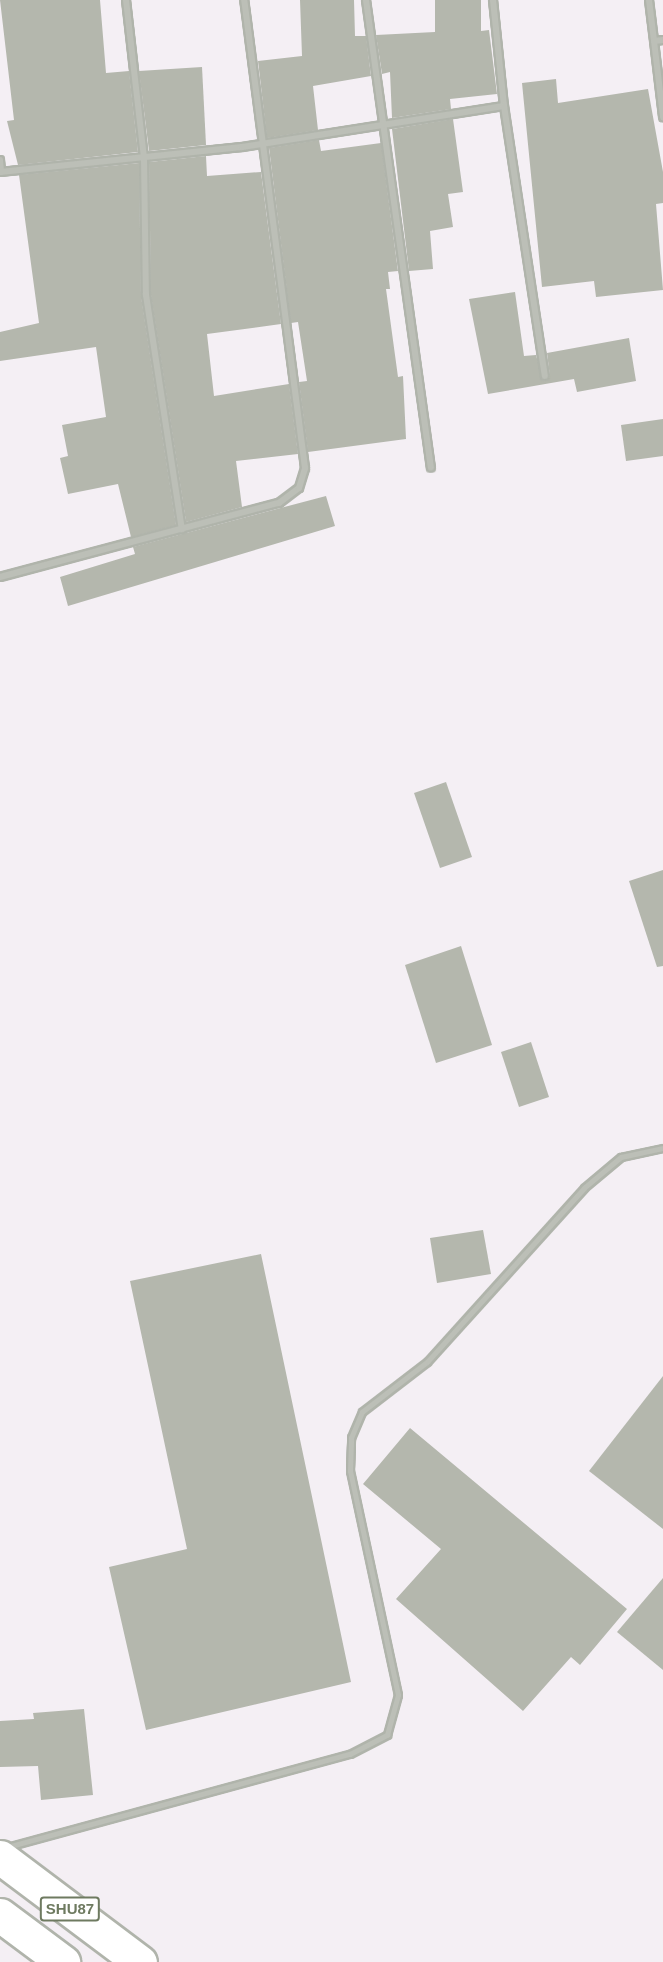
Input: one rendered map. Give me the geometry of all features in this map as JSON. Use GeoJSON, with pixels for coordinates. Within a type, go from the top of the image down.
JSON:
{"type":"FeatureCollection","features":[{"type":"Feature","properties":{"kind":"main road","name":"SHU87"},"geometry":{"type":"LineString","coordinates":[[0,1857],[140,1962]]}},
{"type":"Feature","properties":{"kind":"main road","name":"SHU87"},"geometry":{"type":"LineString","coordinates":[[0,1915],[63,1962]]}},
{"type":"Feature","properties":{"kind":"street"},"geometry":{"type":"LineString","coordinates":[[126,0],[144,158],[148,306],[182,529]]}},
{"type":"Feature","properties":{"kind":"street"},"geometry":{"type":"LineString","coordinates":[[0,577],[279,503],[299,488],[305,468],[244,0]]}},
{"type":"Feature","properties":{"kind":"street"},"geometry":{"type":"LineString","coordinates":[[366,0],[432,467]]}},
{"type":"Feature","properties":{"kind":"street"},"geometry":{"type":"LineString","coordinates":[[493,0],[504,106],[545,376]]}},
{"type":"Feature","properties":{"kind":"street"},"geometry":{"type":"LineString","coordinates":[[649,0],[663,117]]}},
{"type":"Feature","properties":{"kind":"street"},"geometry":{"type":"LineString","coordinates":[[654,41],[663,40]]}},
{"type":"Feature","properties":{"kind":"street"},"geometry":{"type":"LineString","coordinates":[[0,160],[1,172],[144,158],[261,144],[504,106]]}},
{"type":"Feature","properties":{"kind":"lane"},"geometry":{"type":"LineString","coordinates":[[0,1849],[350,1754],[387,1735],[398,1695],[350,1471],[351,1438],[362,1412],[427,1362],[584,1188],[621,1157],[663,1148]]}},
{"type":"Feature","properties":{"kind":"building"},"geometry":{"type":"Polygon","coordinates":[[[0,0],[100,0],[106,73],[129,71],[138,152],[18,165],[7,121],[14,120],[0,0]]]}},
{"type":"Feature","properties":{"kind":"building"},"geometry":{"type":"Polygon","coordinates":[[[300,0],[354,0],[355,36],[366,36],[371,76],[313,86],[318,130],[267,138],[258,61],[302,56],[300,0]]]}},
{"type":"Feature","properties":{"kind":"building"},"geometry":{"type":"Polygon","coordinates":[[[435,0],[481,0],[481,31],[489,30],[497,94],[450,99],[451,109],[392,118],[390,72],[382,74],[376,35],[435,32],[435,0]]]}},
{"type":"Feature","properties":{"kind":"building"},"geometry":{"type":"Polygon","coordinates":[[[202,67],[206,145],[149,151],[139,71],[202,67]]]}},
{"type":"Feature","properties":{"kind":"building"},"geometry":{"type":"Polygon","coordinates":[[[556,79],[558,103],[648,89],[663,172],[663,203],[656,204],[663,290],[596,297],[594,281],[542,287],[522,83],[556,79]]]}},
{"type":"Feature","properties":{"kind":"building"},"geometry":{"type":"Polygon","coordinates":[[[453,119],[463,192],[448,194],[453,227],[430,231],[433,269],[409,271],[392,129],[453,119]]]}},
{"type":"Feature","properties":{"kind":"building"},"geometry":{"type":"Polygon","coordinates":[[[319,140],[321,151],[381,143],[398,271],[388,272],[390,289],[386,289],[398,377],[403,376],[406,439],[308,452],[299,382],[307,381],[298,322],[291,323],[269,148],[319,140]]]}},
{"type":"Feature","properties":{"kind":"building"},"geometry":{"type":"Polygon","coordinates":[[[206,156],[207,176],[261,172],[281,324],[207,334],[214,396],[289,384],[298,454],[236,461],[242,507],[186,522],[151,295],[149,162],[206,156]]]}},
{"type":"Feature","properties":{"kind":"building"},"geometry":{"type":"Polygon","coordinates":[[[139,163],[141,296],[176,525],[131,537],[118,484],[68,494],[60,458],[68,456],[62,425],[106,417],[96,347],[0,361],[0,332],[39,323],[19,175],[139,163]]]}},
{"type":"Feature","properties":{"kind":"building"},"geometry":{"type":"Polygon","coordinates":[[[515,292],[524,356],[536,355],[543,381],[550,377],[547,353],[629,338],[636,381],[577,392],[574,379],[488,394],[469,299],[515,292]]]}},
{"type":"Feature","properties":{"kind":"building"},"geometry":{"type":"Polygon","coordinates":[[[663,419],[663,456],[626,461],[621,425],[663,419]]]}},
{"type":"Feature","properties":{"kind":"building"},"geometry":{"type":"Polygon","coordinates":[[[326,496],[335,526],[68,606],[60,577],[135,554],[133,547],[326,496]]]}},
{"type":"Feature","properties":{"kind":"building"},"geometry":{"type":"Polygon","coordinates":[[[446,782],[472,857],[440,868],[414,793],[446,782]]]}},
{"type":"Feature","properties":{"kind":"building"},"geometry":{"type":"Polygon","coordinates":[[[663,870],[663,966],[657,967],[629,881],[663,870]]]}},
{"type":"Feature","properties":{"kind":"building"},"geometry":{"type":"Polygon","coordinates":[[[461,946],[492,1045],[436,1063],[405,965],[461,946]]]}},
{"type":"Feature","properties":{"kind":"building"},"geometry":{"type":"Polygon","coordinates":[[[531,1042],[549,1097],[519,1107],[501,1052],[531,1042]]]}},
{"type":"Feature","properties":{"kind":"building"},"geometry":{"type":"Polygon","coordinates":[[[483,1230],[491,1274],[437,1283],[430,1238],[483,1230]]]}},
{"type":"Feature","properties":{"kind":"building"},"geometry":{"type":"Polygon","coordinates":[[[261,1254],[351,1682],[146,1730],[109,1567],[187,1549],[130,1281],[261,1254]]]}},
{"type":"Feature","properties":{"kind":"building"},"geometry":{"type":"Polygon","coordinates":[[[663,1376],[663,1529],[589,1471],[663,1376]]]}},
{"type":"Feature","properties":{"kind":"building"},"geometry":{"type":"Polygon","coordinates":[[[410,1428],[627,1609],[580,1665],[571,1657],[523,1711],[396,1599],[441,1549],[363,1484],[410,1428]]]}},
{"type":"Feature","properties":{"kind":"building"},"geometry":{"type":"Polygon","coordinates":[[[663,1578],[663,1670],[617,1632],[663,1578]]]}},
{"type":"Feature","properties":{"kind":"building"},"geometry":{"type":"Polygon","coordinates":[[[84,1709],[93,1795],[41,1800],[38,1766],[0,1767],[0,1721],[34,1719],[33,1713],[84,1709]]]}}]}
